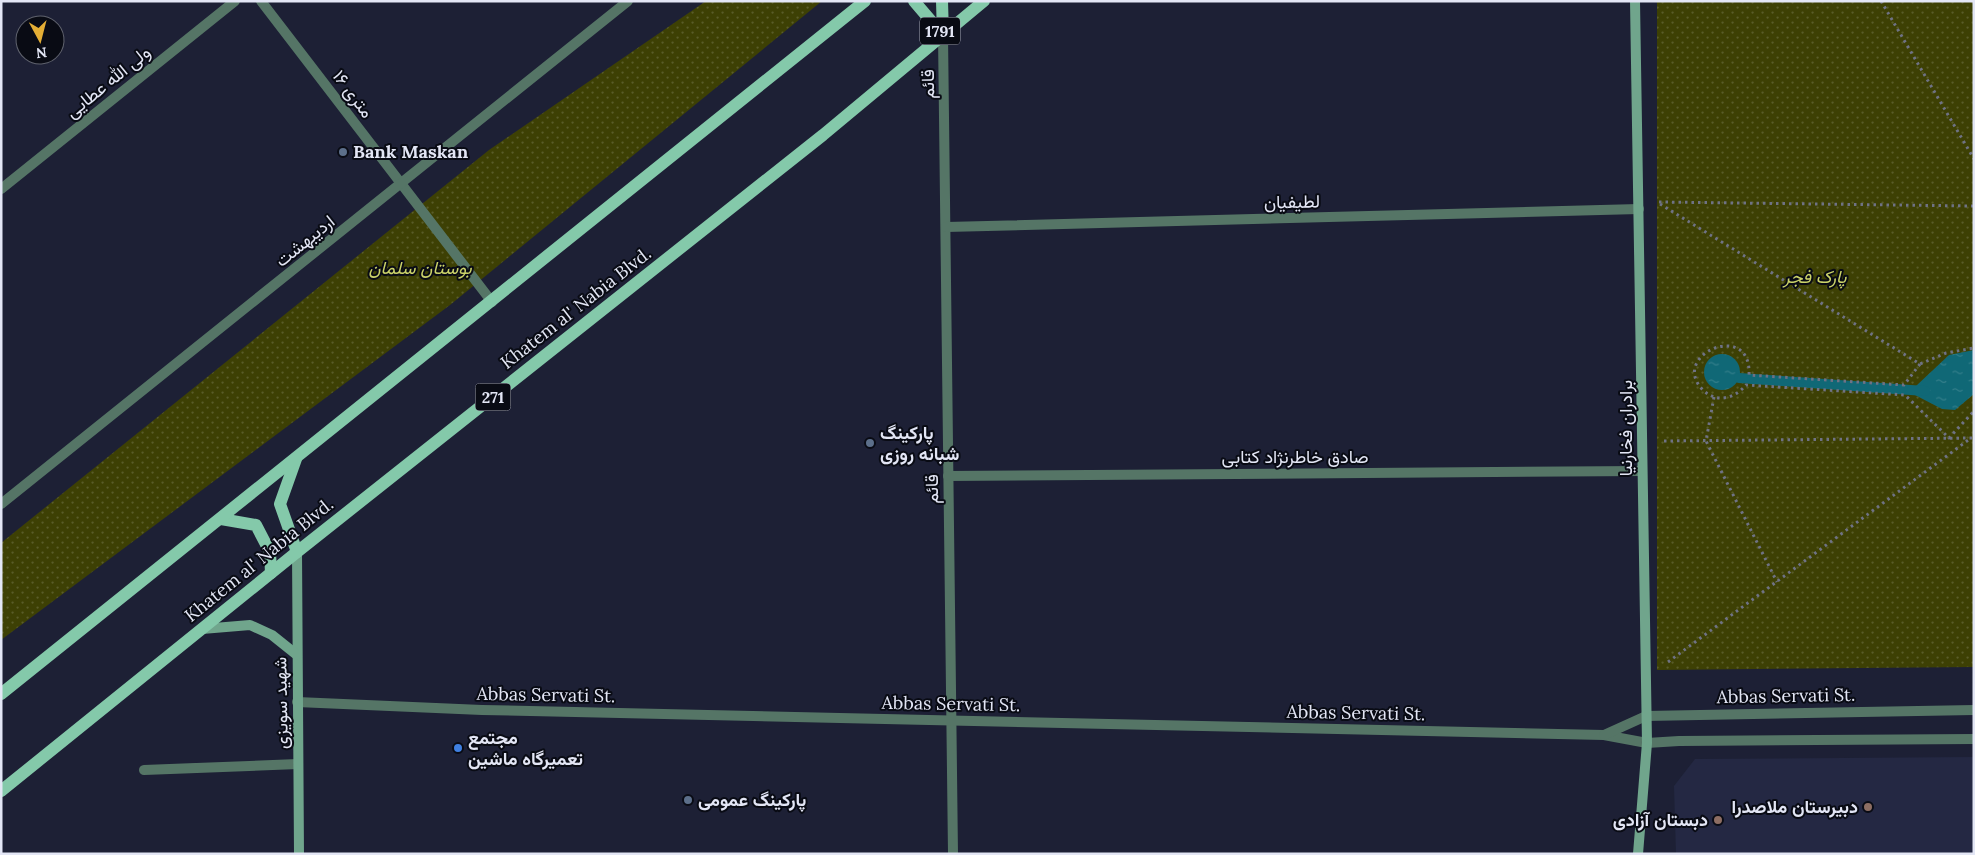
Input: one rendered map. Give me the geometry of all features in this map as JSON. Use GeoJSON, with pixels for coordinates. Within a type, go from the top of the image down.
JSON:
{"type":"FeatureCollection","features":[{"type":"Feature","properties":{"kind":"main road"},"geometry":{"type":"LineString","coordinates":[[1,694],[865,1]]}},
{"type":"Feature","properties":{"kind":"main road","name":"1791"},"geometry":{"type":"LineString","coordinates":[[914,1],[943,35]]}},
{"type":"Feature","properties":{"kind":"main road","name":"1791"},"geometry":{"type":"LineString","coordinates":[[942,1],[943,35]]}},
{"type":"Feature","properties":{"kind":"main road","name":"Khatem al' Nabia Blvd."},"geometry":{"type":"LineString","coordinates":[[1,791],[297,552],[823,135],[984,1]]}},
{"type":"Feature","properties":{"kind":"main road","name":"برادران فخارنیا"},"geometry":{"type":"LineString","coordinates":[[1635,1],[1647,743],[1638,854]]}},
{"type":"Feature","properties":{"kind":"main road"},"geometry":{"type":"LineString","coordinates":[[296,459],[280,504],[297,552]]}},
{"type":"Feature","properties":{"kind":"main road"},"geometry":{"type":"LineString","coordinates":[[221,519],[256,525],[270,552],[271,573]]}},
{"type":"Feature","properties":{"kind":"main road","name":"شهید سویزی"},"geometry":{"type":"LineString","coordinates":[[297,552],[299,854]]}},
{"type":"Feature","properties":{"kind":"main road"},"geometry":{"type":"LineString","coordinates":[[202,629],[250,625],[272,636],[297,655]]}},
{"type":"Feature","properties":{"kind":"street","name":"ولی الله عطایی"},"geometry":{"type":"LineString","coordinates":[[1,189],[235,1]]}},
{"type":"Feature","properties":{"kind":"street","name":"۱۶ متری"},"geometry":{"type":"LineString","coordinates":[[261,1],[492,302]]}},
{"type":"Feature","properties":{"kind":"street","name":"اردیبهشت"},"geometry":{"type":"LineString","coordinates":[[1,504],[402,185],[628,1]]}},
{"type":"Feature","properties":{"kind":"street","name":"قائم"},"geometry":{"type":"LineString","coordinates":[[943,35],[953,854]]}},
{"type":"Feature","properties":{"kind":"street","name":"لطیفیان"},"geometry":{"type":"LineString","coordinates":[[946,226],[1639,209]]}},
{"type":"Feature","properties":{"kind":"street","name":"صادق خاطرنژاد کتابی"},"geometry":{"type":"LineString","coordinates":[[948,476],[1642,470]]}},
{"type":"Feature","properties":{"kind":"street","name":"Abbas Servati St."},"geometry":{"type":"LineString","coordinates":[[297,702],[482,710],[1604,735],[1647,743],[1679,741],[1974,739]]}},
{"type":"Feature","properties":{"kind":"street","name":"Abbas Servati St."},"geometry":{"type":"LineString","coordinates":[[1604,735],[1646,716],[1974,710]]}},
{"type":"Feature","properties":{"kind":"street"},"geometry":{"type":"LineString","coordinates":[[144,770],[298,764]]}},
{"type":"Feature","properties":{"kind":"path"},"geometry":{"type":"LineString","coordinates":[[1881,1],[1974,159]]}},
{"type":"Feature","properties":{"kind":"path"},"geometry":{"type":"LineString","coordinates":[[1920,364],[1657,202],[1974,206]]}},
{"type":"Feature","properties":{"kind":"path"},"geometry":{"type":"LineString","coordinates":[[1949,438],[1905,395],[1746,385],[1732,397],[1714,397],[1701,389],[1696,374],[1696,366],[1706,351],[1723,345],[1732,346],[1740,352],[1750,367],[1749,375],[1904,386],[1920,364],[1946,352],[1974,348]]}},
{"type":"Feature","properties":{"kind":"path"},"geometry":{"type":"LineString","coordinates":[[1714,397],[1706,441],[1777,582]]}},
{"type":"Feature","properties":{"kind":"path"},"geometry":{"type":"LineString","coordinates":[[1949,438],[1974,411]]}},
{"type":"Feature","properties":{"kind":"path"},"geometry":{"type":"LineString","coordinates":[[1657,442],[1973,438]]}},
{"type":"Feature","properties":{"kind":"path"},"geometry":{"type":"LineString","coordinates":[[1665,664],[1973,438]]}},
{"type":"Feature","properties":{"kind":"shaded area","name":"دبیرستان ملاصدرا"},"geometry":{"type":"Polygon","coordinates":[[[1974,757],[1974,854],[1676,854],[1674,786],[1695,759],[1974,757]]]}},
{"type":"Feature","properties":{"kind":"green space","name":"بوستان سلمان"},"geometry":{"type":"Polygon","coordinates":[[[706,1],[822,1],[450,305],[1,640],[1,543],[489,150],[706,1]]]}},
{"type":"Feature","properties":{"kind":"green space","name":"پارک فجر"},"geometry":{"type":"Polygon","coordinates":[[[1657,1],[1974,1],[1974,667],[1657,670],[1657,1]]]}},
{"type":"Feature","properties":{"kind":"water"},"geometry":{"type":"Polygon","coordinates":[[[1974,350],[1974,394],[1955,410],[1942,409],[1915,395],[1916,386],[1949,355],[1974,350]]]}},
{"type":"Feature","properties":{"kind":"water"},"geometry":{"type":"Polygon","coordinates":[[[1722,354],[1729,355],[1735,359],[1739,365],[1739,379],[1735,385],[1729,389],[1722,390],[1715,389],[1709,385],[1705,379],[1704,372],[1705,365],[1709,359],[1715,355],[1722,354]]]}},
{"type":"Feature","properties":{"kind":"waterway"},"geometry":{"type":"LineString","coordinates":[[1739,378],[1925,391]]}},
{"type":"Feature","properties":{"kind":"place","name":"Bank Maskan"},"geometry":{"type":"Point","coordinates":[343,152]}},
{"type":"Feature","properties":{"kind":"place","name":"پارکینگ شبانه روزی"},"geometry":{"type":"Point","coordinates":[870,443]}},
{"type":"Feature","properties":{"kind":"place","name":"مجتمع تعمیرگاه ماشین"},"geometry":{"type":"Point","coordinates":[458,748]}},
{"type":"Feature","properties":{"kind":"place","name":"پارکینگ عمومی"},"geometry":{"type":"Point","coordinates":[688,800]}},
{"type":"Feature","properties":{"kind":"place","name":"دبیرستان ملاصدرا"},"geometry":{"type":"Point","coordinates":[1868,807]}},
{"type":"Feature","properties":{"kind":"place","name":"دبستان آزادی"},"geometry":{"type":"Point","coordinates":[1718,820]}}]}
